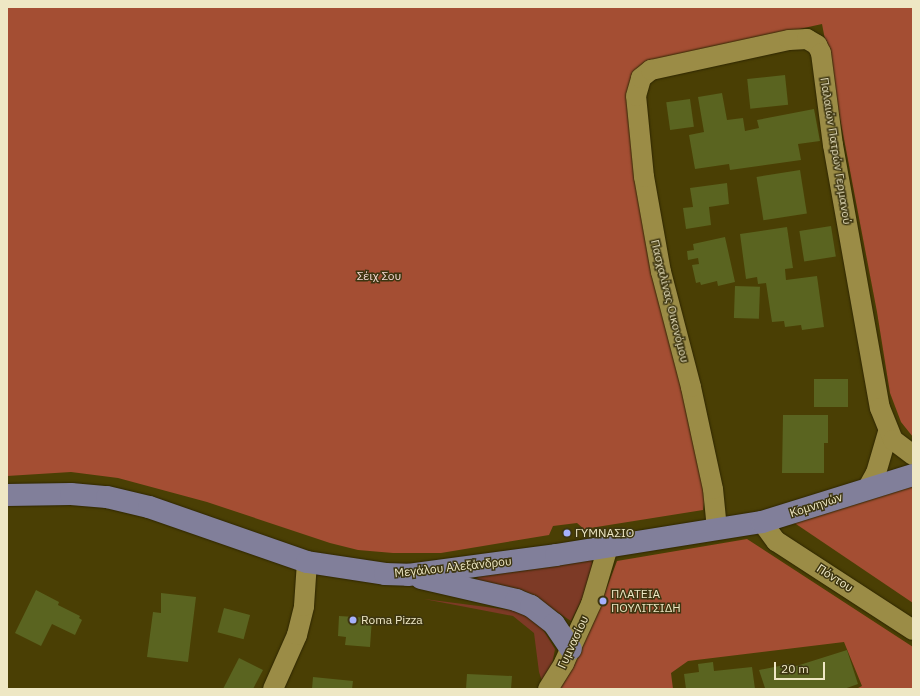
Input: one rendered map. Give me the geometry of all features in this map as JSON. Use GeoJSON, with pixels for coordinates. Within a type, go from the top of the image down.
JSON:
{"type":"FeatureCollection","features":[{"type":"Feature","properties":{"kind":"main road","name":"Κομνηνών"},"geometry":{"type":"LineString","coordinates":[[717,529],[762,522],[913,475]]}},
{"type":"Feature","properties":{"kind":"main road","name":"Μεγάλου Αλεξάνδρου"},"geometry":{"type":"LineString","coordinates":[[7,495],[71,494],[107,497],[149,507],[307,562],[385,574],[408,575],[608,547],[717,529]]}},
{"type":"Feature","properties":{"kind":"main road"},"geometry":{"type":"LineString","coordinates":[[408,575],[516,600],[531,606],[554,624],[571,649]]}},
{"type":"Feature","properties":{"kind":"street","name":"Παλαιών Πατρών Γερμανού"},"geometry":{"type":"LineString","coordinates":[[645,74],[661,68],[789,40],[807,40],[817,45],[821,53],[833,145],[872,366],[888,432]]}},
{"type":"Feature","properties":{"kind":"street","name":"Πασχαλίνας Οικονόμου"},"geometry":{"type":"LineString","coordinates":[[645,74],[637,88],[636,106],[650,215],[713,489],[717,529]]}},
{"type":"Feature","properties":{"kind":"street"},"geometry":{"type":"LineString","coordinates":[[888,432],[899,447],[913,455]]}},
{"type":"Feature","properties":{"kind":"street"},"geometry":{"type":"LineString","coordinates":[[867,489],[876,473],[888,432]]}},
{"type":"Feature","properties":{"kind":"street","name":"Πόντου"},"geometry":{"type":"LineString","coordinates":[[762,522],[776,541],[913,630]]}},
{"type":"Feature","properties":{"kind":"street","name":"Γυμνασίου"},"geometry":{"type":"LineString","coordinates":[[548,689],[571,649],[595,593],[608,547]]}},
{"type":"Feature","properties":{"kind":"street"},"geometry":{"type":"LineString","coordinates":[[273,689],[297,635],[304,606],[307,562]]}},
{"type":"Feature","properties":{"kind":"shaded area"},"geometry":{"type":"Polygon","coordinates":[[[592,560],[591,581],[571,621],[527,592],[475,580],[480,576],[592,560]]]}},
{"type":"Feature","properties":{"kind":"shaded area"},"geometry":{"type":"Polygon","coordinates":[[[424,599],[525,612],[534,615],[555,649],[551,670],[542,681],[539,672],[534,633],[513,616],[424,599]]]}},
{"type":"Feature","properties":{"kind":"green space","name":"Σέιχ Σου"},"geometry":{"type":"Polygon","coordinates":[[[7,7],[913,7],[913,437],[901,422],[890,393],[877,312],[822,24],[654,61],[634,74],[680,381],[705,495],[703,510],[584,529],[577,523],[553,526],[549,535],[441,553],[393,553],[358,550],[330,543],[207,502],[118,478],[71,472],[7,476],[7,7]]]}},
{"type":"Feature","properties":{"kind":"green space"},"geometry":{"type":"Polygon","coordinates":[[[913,485],[913,603],[793,522],[913,485]]]}},
{"type":"Feature","properties":{"kind":"green space"},"geometry":{"type":"Polygon","coordinates":[[[747,539],[913,647],[913,689],[856,689],[862,686],[844,642],[688,661],[671,673],[673,689],[559,689],[597,614],[617,561],[747,539]]]}},
{"type":"Feature","properties":{"kind":"building"},"geometry":{"type":"Polygon","coordinates":[[[785,75],[788,105],[750,109],[747,79],[785,75]]]}},
{"type":"Feature","properties":{"kind":"building"},"geometry":{"type":"Polygon","coordinates":[[[722,93],[727,120],[743,118],[745,131],[759,128],[757,120],[814,109],[820,141],[798,144],[801,160],[730,170],[729,164],[695,169],[689,135],[704,132],[698,97],[722,93]]]}},
{"type":"Feature","properties":{"kind":"building"},"geometry":{"type":"Polygon","coordinates":[[[690,99],[694,127],[670,130],[666,102],[690,99]]]}},
{"type":"Feature","properties":{"kind":"building"},"geometry":{"type":"Polygon","coordinates":[[[800,170],[807,213],[763,220],[757,177],[800,170]]]}},
{"type":"Feature","properties":{"kind":"building"},"geometry":{"type":"Polygon","coordinates":[[[727,183],[729,204],[709,207],[711,225],[686,229],[683,208],[693,207],[690,188],[727,183]]]}},
{"type":"Feature","properties":{"kind":"building"},"geometry":{"type":"Polygon","coordinates":[[[831,226],[836,257],[804,262],[799,231],[831,226]]]}},
{"type":"Feature","properties":{"kind":"building"},"geometry":{"type":"Polygon","coordinates":[[[787,227],[793,268],[785,269],[786,280],[817,276],[824,327],[802,330],[801,325],[785,327],[784,321],[772,322],[766,283],[758,284],[757,277],[746,279],[740,234],[787,227]]]}},
{"type":"Feature","properties":{"kind":"building"},"geometry":{"type":"Polygon","coordinates":[[[725,237],[735,282],[718,286],[717,281],[701,285],[700,282],[696,283],[692,265],[699,264],[698,258],[688,260],[687,251],[694,250],[693,244],[725,237]]]}},
{"type":"Feature","properties":{"kind":"building"},"geometry":{"type":"Polygon","coordinates":[[[735,286],[760,287],[759,319],[734,318],[735,286]]]}},
{"type":"Feature","properties":{"kind":"building"},"geometry":{"type":"Polygon","coordinates":[[[814,379],[848,379],[848,407],[814,407],[814,379]]]}},
{"type":"Feature","properties":{"kind":"building"},"geometry":{"type":"Polygon","coordinates":[[[783,415],[828,415],[828,443],[824,443],[824,473],[782,473],[783,415]]]}},
{"type":"Feature","properties":{"kind":"building"},"geometry":{"type":"Polygon","coordinates":[[[36,590],[59,602],[58,605],[80,616],[79,618],[82,620],[75,635],[52,624],[41,646],[15,633],[36,590]]]}},
{"type":"Feature","properties":{"kind":"building"},"geometry":{"type":"Polygon","coordinates":[[[161,593],[196,597],[188,662],[147,657],[153,612],[161,613],[161,593]]]}},
{"type":"Feature","properties":{"kind":"building"},"geometry":{"type":"Polygon","coordinates":[[[224,608],[250,615],[244,639],[218,632],[224,608]]]}},
{"type":"Feature","properties":{"kind":"building"},"geometry":{"type":"Polygon","coordinates":[[[339,616],[372,618],[370,647],[345,645],[346,637],[338,636],[339,616]]]}},
{"type":"Feature","properties":{"kind":"building"},"geometry":{"type":"Polygon","coordinates":[[[847,650],[858,684],[844,689],[762,689],[765,688],[759,670],[789,664],[790,668],[847,650]]]}},
{"type":"Feature","properties":{"kind":"building"},"geometry":{"type":"Polygon","coordinates":[[[239,658],[263,670],[253,689],[223,689],[239,658]]]}},
{"type":"Feature","properties":{"kind":"building"},"geometry":{"type":"Polygon","coordinates":[[[713,662],[714,671],[752,667],[755,689],[686,689],[684,674],[699,672],[698,664],[713,662]]]}},
{"type":"Feature","properties":{"kind":"building"},"geometry":{"type":"Polygon","coordinates":[[[467,674],[512,676],[511,689],[466,689],[467,674]]]}},
{"type":"Feature","properties":{"kind":"building"},"geometry":{"type":"Polygon","coordinates":[[[313,677],[353,681],[352,689],[312,689],[313,677]]]}},
{"type":"Feature","properties":{"kind":"place","name":"ΓΥΜΝΑΣΙΟ"},"geometry":{"type":"Point","coordinates":[567,533]}},
{"type":"Feature","properties":{"kind":"place","name":"ΠΛΑΤΕΙΑ ΠΟΥΛΙΤΣΙΔΗ"},"geometry":{"type":"Point","coordinates":[603,601]}},
{"type":"Feature","properties":{"kind":"place","name":"Roma Pizza"},"geometry":{"type":"Point","coordinates":[353,620]}}]}
